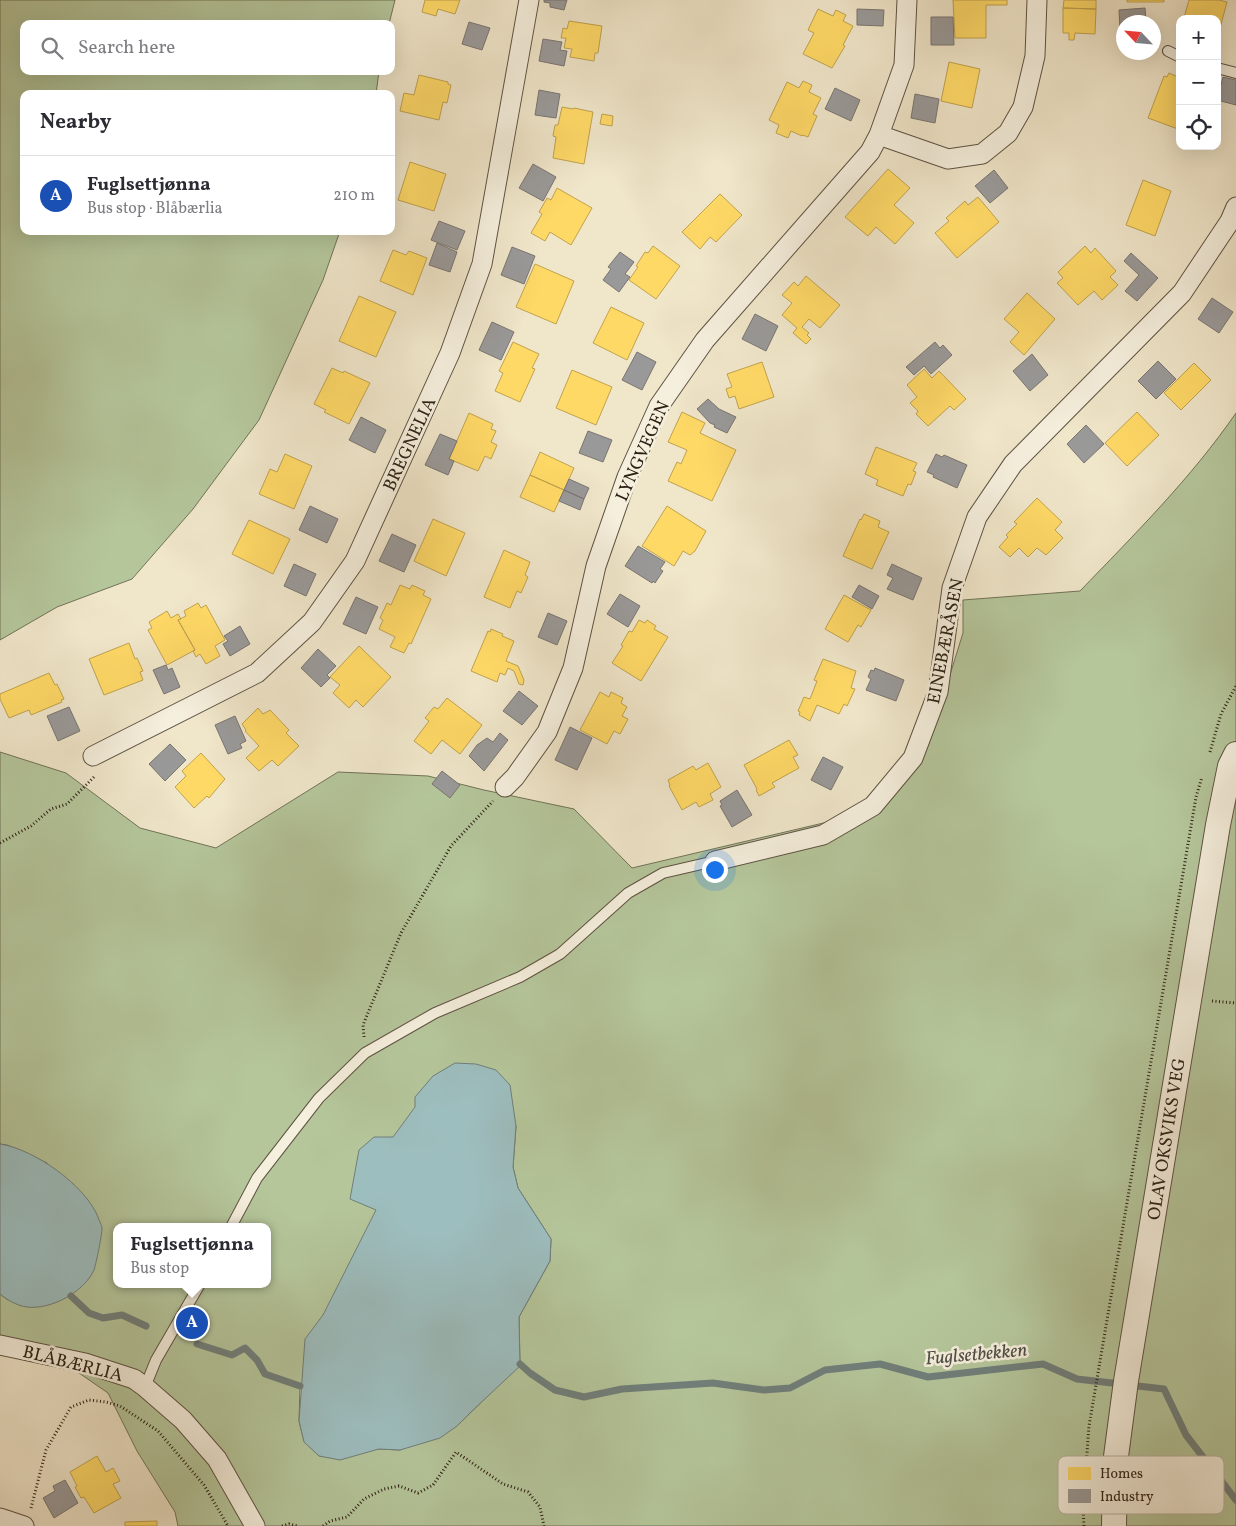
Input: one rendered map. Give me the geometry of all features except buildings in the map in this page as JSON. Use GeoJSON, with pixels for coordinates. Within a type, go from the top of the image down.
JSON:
{"type":"FeatureCollection","features":[{"type":"Feature","properties":{"kind":"street","name":"BREGNELIA"},"geometry":{"type":"LineString","coordinates":[[93,756],[257,673],[312,622],[355,561],[450,353],[482,264],[529,0]]}},
{"type":"Feature","properties":{"kind":"street","name":"LYNGVEGEN"},"geometry":{"type":"LineString","coordinates":[[505,787],[515,777],[547,732],[574,668],[596,566],[627,477],[659,406],[705,340],[870,152],[904,65],[907,0]]}},
{"type":"Feature","properties":{"kind":"street"},"geometry":{"type":"LineString","coordinates":[[878,134],[948,159],[982,154],[1008,133],[1023,107],[1034,56],[1037,0]]}},
{"type":"Feature","properties":{"kind":"street","name":"EINEBÆRÅSEN"},"geometry":{"type":"LineString","coordinates":[[715,861],[824,835],[873,806],[914,758],[938,692],[952,588],[977,517],[1013,464],[1182,293],[1230,221],[1236,207]]}},
{"type":"Feature","properties":{"kind":"street","name":"OLAV OKSVIKS VEG"},"geometry":{"type":"LineString","coordinates":[[1116,1456],[1126,1381],[1218,825],[1230,766],[1236,754]]}},
{"type":"Feature","properties":{"kind":"street","name":"BLÅBÆRLIA"},"geometry":{"type":"LineString","coordinates":[[0,1345],[85,1363],[134,1379],[145,1386],[183,1420],[217,1459],[255,1526]]}},
{"type":"Feature","properties":{"kind":"street"},"geometry":{"type":"LineString","coordinates":[[0,1518],[27,1518]]}},
{"type":"Feature","properties":{"kind":"lane"},"geometry":{"type":"LineString","coordinates":[[1168,51],[1176,55]]}},
{"type":"Feature","properties":{"kind":"lane"},"geometry":{"type":"LineString","coordinates":[[1221,69],[1236,73]]}},
{"type":"Feature","properties":{"kind":"lane"},"geometry":{"type":"LineString","coordinates":[[233,1223],[257,1178],[319,1098],[365,1053],[435,1013],[520,977],[560,954],[628,893],[663,873],[715,861]]}},
{"type":"Feature","properties":{"kind":"lane"},"geometry":{"type":"LineString","coordinates":[[145,1386],[156,1360],[198,1288]]}},
{"type":"Feature","properties":{"kind":"path"},"geometry":{"type":"LineString","coordinates":[[1207,760],[1221,714],[1236,686]]}},
{"type":"Feature","properties":{"kind":"path"},"geometry":{"type":"LineString","coordinates":[[0,843],[31,826],[51,809],[67,804],[95,776],[93,756]]}},
{"type":"Feature","properties":{"kind":"path"},"geometry":{"type":"LineString","coordinates":[[1086,1456],[1088,1426],[1195,807],[1204,769]]}},
{"type":"Feature","properties":{"kind":"path"},"geometry":{"type":"LineString","coordinates":[[365,1053],[363,1025],[401,934],[451,846],[505,787]]}},
{"type":"Feature","properties":{"kind":"path"},"geometry":{"type":"LineString","coordinates":[[27,1518],[46,1450],[59,1425],[71,1407],[89,1400],[120,1406],[158,1431],[204,1485],[228,1526]]}},
{"type":"Feature","properties":{"kind":"path"},"geometry":{"type":"LineString","coordinates":[[323,1526],[347,1517],[364,1499],[384,1489],[399,1486],[418,1492],[432,1485],[456,1452],[503,1484],[528,1492],[540,1507],[544,1526]]}},
{"type":"Feature","properties":{"kind":"path"},"geometry":{"type":"LineString","coordinates":[[282,1526],[289,1524],[298,1526]]}},
{"type":"Feature","properties":{"kind":"green space"},"geometry":{"type":"Polygon","coordinates":[[[0,0],[395,0],[390,20],[20,20],[20,75],[378,75],[377,90],[20,90],[20,235],[339,235],[323,280],[259,420],[193,509],[132,579],[57,607],[0,640],[0,0]]]}},
{"type":"Feature","properties":{"kind":"green space"},"geometry":{"type":"Polygon","coordinates":[[[1236,413],[1236,1526],[178,1526],[175,1512],[137,1451],[108,1393],[66,1364],[0,1346],[0,1294],[8,1300],[47,1163],[7,1145],[0,1144],[0,752],[66,773],[140,828],[216,848],[338,772],[428,776],[574,809],[632,868],[866,813],[926,745],[963,633],[963,600],[1080,591],[1162,505],[1201,460],[1236,413]],[[516,1126],[300,1386],[299,1421],[304,1441],[319,1456],[379,1449],[400,1450],[457,1426],[520,1364],[519,1317],[550,1261],[551,1239],[518,1188],[513,1167],[516,1126]]]}},
{"type":"Feature","properties":{"kind":"water"},"geometry":{"type":"Polygon","coordinates":[[[455,1063],[476,1064],[496,1070],[510,1085],[516,1126],[513,1167],[518,1188],[551,1239],[550,1261],[519,1317],[520,1366],[457,1426],[440,1438],[400,1450],[379,1449],[340,1460],[319,1456],[304,1442],[299,1421],[305,1339],[323,1315],[376,1210],[350,1199],[359,1150],[374,1137],[393,1137],[415,1107],[415,1097],[433,1076],[455,1063]]]}},
{"type":"Feature","properties":{"kind":"water"},"geometry":{"type":"Polygon","coordinates":[[[0,1144],[28,1153],[57,1170],[82,1193],[102,1226],[94,1270],[89,1278],[66,1298],[46,1306],[27,1307],[13,1302],[0,1294],[0,1144]]]}},
{"type":"Feature","properties":{"kind":"waterway"},"geometry":{"type":"LineString","coordinates":[[71,1296],[89,1313],[103,1318],[122,1315],[146,1326]]}},
{"type":"Feature","properties":{"kind":"waterway"},"geometry":{"type":"LineString","coordinates":[[197,1344],[232,1355],[245,1348],[257,1360],[265,1374],[300,1386]]}},
{"type":"Feature","properties":{"kind":"waterway","name":"Fuglsetbekken"},"geometry":{"type":"LineString","coordinates":[[520,1364],[555,1390],[584,1397],[622,1389],[713,1383],[764,1390],[790,1388],[825,1370],[880,1364],[928,1377],[1043,1364],[1077,1379],[1164,1389],[1186,1435],[1202,1456]]}},
{"type":"Feature","properties":{"kind":"waterway","name":"Fuglsetbekken"},"geometry":{"type":"LineString","coordinates":[[1224,1484],[1236,1500]]}},
{"type":"Feature","properties":{"kind":"place","name":"Fuglsettjønna"},"geometry":{"type":"Point","coordinates":[192,1323]}}]}
